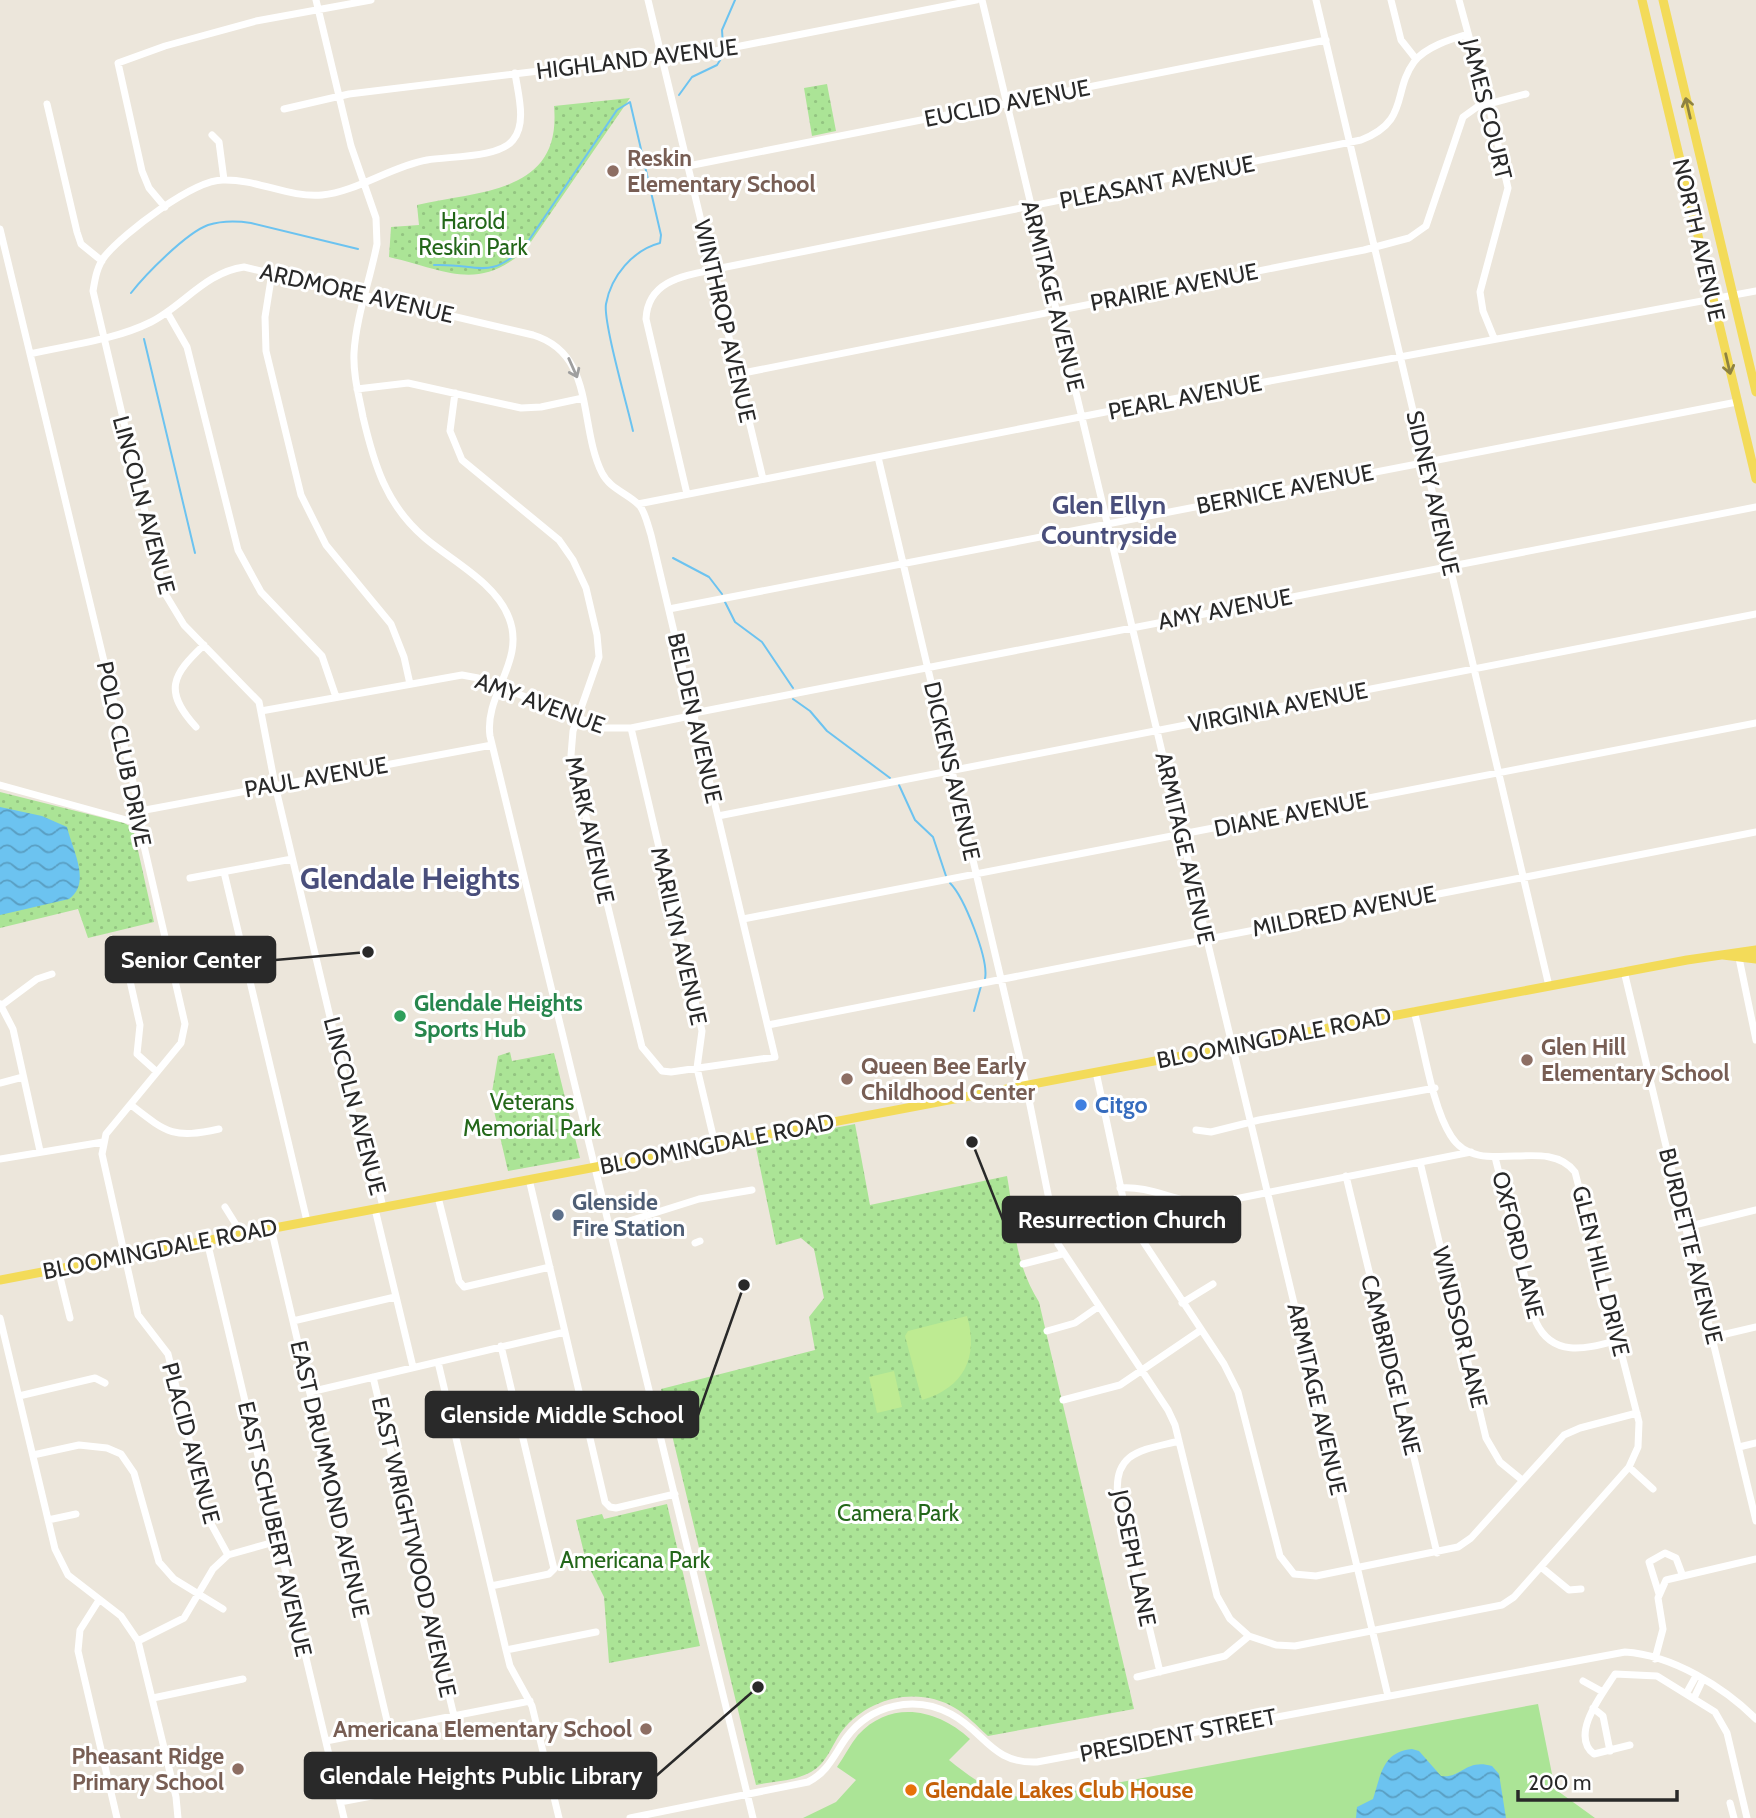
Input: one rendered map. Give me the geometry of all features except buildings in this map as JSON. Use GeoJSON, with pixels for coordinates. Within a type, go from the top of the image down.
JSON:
{"type":"FeatureCollection","features":[{"type":"Feature","properties":{"kind":"main road","name":"NORTH AVENUE"},"geometry":{"type":"LineString","coordinates":[[1642,0],[1756,479]]}},
{"type":"Feature","properties":{"kind":"main road","name":"NORTH AVENUE"},"geometry":{"type":"LineString","coordinates":[[1663,0],[1756,392]]}},
{"type":"Feature","properties":{"kind":"main road","name":"BLOOMINGDALE ROAD"},"geometry":{"type":"LineString","coordinates":[[0,1280],[1624,971],[1756,950]]}},
{"type":"Feature","properties":{"kind":"main road","name":"BLOOMINGDALE ROAD"},"geometry":{"type":"LineString","coordinates":[[1723,955],[1756,959]]}},
{"type":"Feature","properties":{"kind":"street"},"geometry":{"type":"LineString","coordinates":[[165,207],[149,188],[142,171],[117,68],[121,60],[316,4],[371,0]]}},
{"type":"Feature","properties":{"kind":"street","name":"WINTHROP AVENUE"},"geometry":{"type":"LineString","coordinates":[[648,0],[763,479]]}},
{"type":"Feature","properties":{"kind":"street","name":"HIGHLAND AVENUE"},"geometry":{"type":"LineString","coordinates":[[284,109],[337,97],[515,73],[721,51],[976,0]]}},
{"type":"Feature","properties":{"kind":"street","name":"ARMITAGE AVENUE"},"geometry":{"type":"LineString","coordinates":[[982,0],[1388,1696]]}},
{"type":"Feature","properties":{"kind":"street","name":"SIDNEY AVENUE"},"geometry":{"type":"LineString","coordinates":[[1316,0],[1549,986]]}},
{"type":"Feature","properties":{"kind":"street"},"geometry":{"type":"LineString","coordinates":[[1391,0],[1401,40],[1416,59],[1442,42],[1468,34]]}},
{"type":"Feature","properties":{"kind":"street","name":"JAMES COURT"},"geometry":{"type":"LineString","coordinates":[[1459,0],[1479,62],[1508,188],[1480,292],[1483,311],[1494,338]]}},
{"type":"Feature","properties":{"kind":"street"},"geometry":{"type":"LineString","coordinates":[[316,4],[337,97],[364,181],[377,234],[355,343],[357,389],[377,472],[397,509],[425,538],[492,593],[508,615],[514,644],[489,721],[492,745],[753,1818]]}},
{"type":"Feature","properties":{"kind":"street","name":"EUCLID AVENUE"},"geometry":{"type":"LineString","coordinates":[[688,166],[1326,40]]}},
{"type":"Feature","properties":{"kind":"street","name":"PLEASANT AVENUE"},"geometry":{"type":"LineString","coordinates":[[687,494],[646,310],[654,292],[665,283],[713,270],[1369,137],[1393,117],[1416,59]]}},
{"type":"Feature","properties":{"kind":"street"},"geometry":{"type":"LineString","coordinates":[[47,104],[77,232],[82,244],[102,261],[113,248],[165,207],[197,186],[224,180],[246,181],[315,195],[332,193],[413,162],[504,149],[515,137],[520,124],[515,73]]}},
{"type":"Feature","properties":{"kind":"street","name":"PRAIRIE AVENUE"},"geometry":{"type":"LineString","coordinates":[[738,374],[1376,247],[1409,238],[1426,226],[1463,117],[1489,103],[1526,94]]}},
{"type":"Feature","properties":{"kind":"street"},"geometry":{"type":"LineString","coordinates":[[212,135],[219,142],[224,180]]}},
{"type":"Feature","properties":{"kind":"street","name":"POLO CLUB DRIVE"},"geometry":{"type":"LineString","coordinates":[[0,229],[140,811],[186,1024],[185,1034],[106,1134],[103,1142]]}},
{"type":"Feature","properties":{"kind":"street","name":"LINCOLN AVENUE"},"geometry":{"type":"LineString","coordinates":[[102,261],[95,281],[94,301],[162,584],[177,616],[257,698],[261,711],[275,785],[358,1135],[371,1158],[395,1297],[413,1367]]}},
{"type":"Feature","properties":{"kind":"street","name":"ARDMORE AVENUE"},"geometry":{"type":"LineString","coordinates":[[30,354],[137,328],[167,312],[223,272],[253,267],[534,335],[555,344],[574,367],[583,398]]}},
{"type":"Feature","properties":{"kind":"street"},"geometry":{"type":"LineString","coordinates":[[272,273],[265,309],[266,351],[301,495],[326,545],[391,624],[404,657],[410,684]]}},
{"type":"Feature","properties":{"kind":"street","name":"PEARL AVENUE"},"geometry":{"type":"LineString","coordinates":[[638,504],[1494,338],[1756,291]]}},
{"type":"Feature","properties":{"kind":"street"},"geometry":{"type":"LineString","coordinates":[[167,312],[187,347],[238,550],[261,592],[322,656],[336,697]]}},
{"type":"Feature","properties":{"kind":"street"},"geometry":{"type":"LineString","coordinates":[[357,389],[408,383],[521,408],[541,407],[583,398]]}},
{"type":"Feature","properties":{"kind":"street","name":"MARK AVENUE"},"geometry":{"type":"LineString","coordinates":[[454,393],[450,430],[462,460],[559,540],[573,560],[586,588],[599,652],[595,675],[572,737],[571,755],[638,1039],[662,1071],[698,1068]]}},
{"type":"Feature","properties":{"kind":"street","name":"BELDEN AVENUE"},"geometry":{"type":"LineString","coordinates":[[583,398],[602,474],[638,504],[651,535],[775,1057],[698,1068]]}},
{"type":"Feature","properties":{"kind":"street","name":"BERNICE AVENUE"},"geometry":{"type":"LineString","coordinates":[[669,609],[1737,402]]}},
{"type":"Feature","properties":{"kind":"street","name":"DICKENS AVENUE"},"geometry":{"type":"LineString","coordinates":[[878,457],[1026,1085],[1055,1233],[1062,1254],[1168,1410],[1179,1441],[1220,1602],[1230,1619],[1249,1636]]}},
{"type":"Feature","properties":{"kind":"street","name":"AMY AVENUE"},"geometry":{"type":"LineString","coordinates":[[261,711],[462,675],[502,687],[604,729],[631,728],[927,666],[1756,506]]}},
{"type":"Feature","properties":{"kind":"street","name":"VIRGINIA AVENUE"},"geometry":{"type":"LineString","coordinates":[[718,816],[1756,614]]}},
{"type":"Feature","properties":{"kind":"street"},"geometry":{"type":"LineString","coordinates":[[196,727],[179,707],[174,688],[178,671],[204,645]]}},
{"type":"Feature","properties":{"kind":"street","name":"DIANE AVENUE"},"geometry":{"type":"LineString","coordinates":[[743,919],[1756,723]]}},
{"type":"Feature","properties":{"kind":"street","name":"MARILYN AVENUE"},"geometry":{"type":"LineString","coordinates":[[631,728],[702,1031],[698,1068],[715,1144]]}},
{"type":"Feature","properties":{"kind":"street","name":"PAUL AVENUE"},"geometry":{"type":"LineString","coordinates":[[140,811],[492,745]]}},
{"type":"Feature","properties":{"kind":"street"},"geometry":{"type":"LineString","coordinates":[[0,785],[141,824]]}},
{"type":"Feature","properties":{"kind":"street","name":"MILDRED AVENUE"},"geometry":{"type":"LineString","coordinates":[[768,1025],[1756,832]]}},
{"type":"Feature","properties":{"kind":"street"},"geometry":{"type":"LineString","coordinates":[[190,878],[292,859]]}},
{"type":"Feature","properties":{"kind":"street"},"geometry":{"type":"LineString","coordinates":[[225,872],[307,1221]]}},
{"type":"Feature","properties":{"kind":"street"},"geometry":{"type":"LineString","coordinates":[[157,1072],[137,1054],[140,1025],[128,972],[134,960],[169,951]]}},
{"type":"Feature","properties":{"kind":"street"},"geometry":{"type":"LineString","coordinates":[[1739,958],[1756,1040]]}},
{"type":"Feature","properties":{"kind":"street","name":"BURDETTE AVENUE"},"geometry":{"type":"LineString","coordinates":[[1624,971],[1756,1521]]}},
{"type":"Feature","properties":{"kind":"street"},"geometry":{"type":"LineString","coordinates":[[40,1151],[13,1030],[1,1004],[37,979],[52,974]]}},
{"type":"Feature","properties":{"kind":"street"},"geometry":{"type":"LineString","coordinates":[[1415,1011],[1442,1117],[1452,1138],[1471,1152]]}},
{"type":"Feature","properties":{"kind":"street"},"geometry":{"type":"LineString","coordinates":[[1096,1072],[1129,1222],[1230,1375],[1244,1408],[1279,1552],[1288,1569],[1304,1577],[1458,1547],[1471,1538],[1564,1435],[1637,1413]]}},
{"type":"Feature","properties":{"kind":"street"},"geometry":{"type":"LineString","coordinates":[[0,1083],[23,1077]]}},
{"type":"Feature","properties":{"kind":"street"},"geometry":{"type":"LineString","coordinates":[[1196,1130],[1210,1132],[1250,1122],[1434,1088]]}},
{"type":"Feature","properties":{"kind":"street"},"geometry":{"type":"LineString","coordinates":[[131,1105],[173,1134],[188,1135],[219,1129]]}},
{"type":"Feature","properties":{"kind":"street"},"geometry":{"type":"LineString","coordinates":[[0,1159],[103,1142],[102,1154],[125,1256]]}},
{"type":"Feature","properties":{"kind":"street"},"geometry":{"type":"LineString","coordinates":[[1120,1188],[1144,1187],[1206,1204],[1471,1152]]}},
{"type":"Feature","properties":{"kind":"street","name":"GLEN HILL DRIVE"},"geometry":{"type":"LineString","coordinates":[[1471,1152],[1495,1157],[1550,1156],[1566,1161],[1575,1172],[1637,1413],[1639,1441],[1629,1466]]}},
{"type":"Feature","properties":{"kind":"street","name":"OXFORD LANE"},"geometry":{"type":"LineString","coordinates":[[1495,1157],[1536,1322],[1541,1332],[1551,1342],[1570,1349],[1619,1340]]}},
{"type":"Feature","properties":{"kind":"street","name":"WINDSOR LANE"},"geometry":{"type":"LineString","coordinates":[[1420,1162],[1486,1438],[1500,1462],[1522,1480]]}},
{"type":"Feature","properties":{"kind":"street","name":"CAMBRIDGE LANE"},"geometry":{"type":"LineString","coordinates":[[1346,1176],[1437,1553]]}},
{"type":"Feature","properties":{"kind":"street"},"geometry":{"type":"LineString","coordinates":[[529,1180],[605,1502],[610,1507],[675,1494]]}},
{"type":"Feature","properties":{"kind":"street"},"geometry":{"type":"LineString","coordinates":[[610,1227],[699,1199],[752,1190]]}},
{"type":"Feature","properties":{"kind":"street"},"geometry":{"type":"LineString","coordinates":[[438,1197],[459,1280],[464,1287],[550,1267]]}},
{"type":"Feature","properties":{"kind":"street"},"geometry":{"type":"LineString","coordinates":[[225,1207],[235,1223],[237,1235]]}},
{"type":"Feature","properties":{"kind":"street"},"geometry":{"type":"LineString","coordinates":[[1686,1227],[1756,1210]]}},
{"type":"Feature","properties":{"kind":"street","name":"EAST DRUMMOND AVENUE"},"geometry":{"type":"LineString","coordinates":[[271,1228],[389,1729]]}},
{"type":"Feature","properties":{"kind":"street","name":"EAST SCHUBERT AVENUE"},"geometry":{"type":"LineString","coordinates":[[207,1241],[344,1818]]}},
{"type":"Feature","properties":{"kind":"street"},"geometry":{"type":"LineString","coordinates":[[1023,1264],[1062,1254]]}},
{"type":"Feature","properties":{"kind":"street","name":"PLACID AVENUE"},"geometry":{"type":"LineString","coordinates":[[125,1256],[138,1315],[168,1354],[209,1520],[228,1555]]}},
{"type":"Feature","properties":{"kind":"street"},"geometry":{"type":"LineString","coordinates":[[58,1269],[70,1318]]}},
{"type":"Feature","properties":{"kind":"street"},"geometry":{"type":"LineString","coordinates":[[1182,1303],[1213,1284]]}},
{"type":"Feature","properties":{"kind":"street"},"geometry":{"type":"LineString","coordinates":[[293,1321],[395,1297]]}},
{"type":"Feature","properties":{"kind":"street"},"geometry":{"type":"LineString","coordinates":[[1047,1331],[1074,1323],[1098,1307]]}},
{"type":"Feature","properties":{"kind":"street"},"geometry":{"type":"LineString","coordinates":[[0,1318],[61,1566],[74,1582],[121,1616],[138,1641],[176,1797],[178,1818]]}},
{"type":"Feature","properties":{"kind":"street"},"geometry":{"type":"LineString","coordinates":[[1713,1337],[1756,1327]]}},
{"type":"Feature","properties":{"kind":"street"},"geometry":{"type":"LineString","coordinates":[[1063,1400],[1112,1388],[1142,1371],[1201,1330]]}},
{"type":"Feature","properties":{"kind":"street"},"geometry":{"type":"LineString","coordinates":[[310,1392],[565,1332]]}},
{"type":"Feature","properties":{"kind":"street"},"geometry":{"type":"LineString","coordinates":[[491,1586],[554,1572],[501,1346]]}},
{"type":"Feature","properties":{"kind":"street"},"geometry":{"type":"LineString","coordinates":[[438,1362],[510,1666],[530,1701],[559,1818]]}},
{"type":"Feature","properties":{"kind":"street","name":"EAST WRIGHTWOOD AVENUE"},"geometry":{"type":"LineString","coordinates":[[373,1377],[454,1716]]}},
{"type":"Feature","properties":{"kind":"street"},"geometry":{"type":"LineString","coordinates":[[19,1396],[95,1378],[105,1383]]}},
{"type":"Feature","properties":{"kind":"street","name":"JOSEPH LANE"},"geometry":{"type":"LineString","coordinates":[[1160,1672],[1118,1498],[1117,1479],[1122,1465],[1131,1455],[1179,1441]]}},
{"type":"Feature","properties":{"kind":"street"},"geometry":{"type":"LineString","coordinates":[[1739,1447],[1756,1443]]}},
{"type":"Feature","properties":{"kind":"street"},"geometry":{"type":"LineString","coordinates":[[33,1455],[79,1445],[107,1448],[121,1454],[134,1473],[159,1562],[174,1579],[223,1609]]}},
{"type":"Feature","properties":{"kind":"street"},"geometry":{"type":"LineString","coordinates":[[1137,1677],[1225,1656],[1249,1636],[1285,1646],[1497,1607],[1514,1597],[1629,1466],[1653,1489]]}},
{"type":"Feature","properties":{"kind":"street"},"geometry":{"type":"LineString","coordinates":[[48,1520],[76,1514]]}},
{"type":"Feature","properties":{"kind":"street"},"geometry":{"type":"LineString","coordinates":[[138,1641],[184,1618],[213,1569],[228,1555],[278,1541]]}},
{"type":"Feature","properties":{"kind":"street"},"geometry":{"type":"LineString","coordinates":[[1654,1659],[1663,1629],[1658,1594],[1649,1562],[1665,1553],[1676,1558],[1682,1574]]}},
{"type":"Feature","properties":{"kind":"street"},"geometry":{"type":"LineString","coordinates":[[1658,1594],[1666,1580],[1682,1574],[1756,1559]]}},
{"type":"Feature","properties":{"kind":"street"},"geometry":{"type":"LineString","coordinates":[[1541,1567],[1569,1590],[1581,1589]]}},
{"type":"Feature","properties":{"kind":"street"},"geometry":{"type":"LineString","coordinates":[[99,1600],[80,1630],[78,1651],[117,1818]]}},
{"type":"Feature","properties":{"kind":"street"},"geometry":{"type":"LineString","coordinates":[[506,1650],[596,1632]]}},
{"type":"Feature","properties":{"kind":"street","name":"PRESIDENT STREET"},"geometry":{"type":"LineString","coordinates":[[630,1818],[748,1795],[813,1779],[828,1768],[846,1739],[861,1722],[878,1711],[899,1705],[919,1704],[947,1712],[998,1754],[1033,1762],[1615,1653],[1634,1653],[1700,1677],[1729,1693],[1756,1719]]}},
{"type":"Feature","properties":{"kind":"street"},"geometry":{"type":"LineString","coordinates":[[1630,1745],[1594,1754],[1590,1751],[1585,1726],[1615,1674],[1651,1674],[1715,1712],[1724,1726],[1747,1818]]}},
{"type":"Feature","properties":{"kind":"street"},"geometry":{"type":"LineString","coordinates":[[1690,1696],[1700,1677]]}},
{"type":"Feature","properties":{"kind":"street"},"geometry":{"type":"LineString","coordinates":[[153,1698],[243,1679]]}},
{"type":"Feature","properties":{"kind":"street"},"geometry":{"type":"LineString","coordinates":[[1583,1681],[1603,1692]]}},
{"type":"Feature","properties":{"kind":"street"},"geometry":{"type":"LineString","coordinates":[[326,1741],[530,1701]]}},
{"type":"Feature","properties":{"kind":"street"},"geometry":{"type":"LineString","coordinates":[[1593,1709],[1603,1716],[1610,1751]]}},
{"type":"Feature","properties":{"kind":"street"},"geometry":{"type":"LineString","coordinates":[[340,1802],[546,1763]]}},
{"type":"Feature","properties":{"kind":"street"},"geometry":{"type":"LineString","coordinates":[[1730,1803],[1734,1818]]}},
{"type":"Feature","properties":{"kind":"street"},"geometry":{"type":"LineString","coordinates":[[680,1809],[682,1818]]}},
{"type":"Feature","properties":{"kind":"green space"},"geometry":{"type":"Polygon","coordinates":[[[827,84],[836,131],[812,136],[804,88],[827,84]]]}},
{"type":"Feature","properties":{"kind":"green space","name":"Harold Reskin Park"},"geometry":{"type":"Polygon","coordinates":[[[630,98],[526,249],[509,263],[493,271],[461,274],[389,257],[391,227],[419,225],[417,205],[491,190],[512,183],[531,172],[545,156],[553,135],[554,106],[630,98]]]}},
{"type":"Feature","properties":{"kind":"green space"},"geometry":{"type":"Polygon","coordinates":[[[0,792],[124,823],[133,828],[154,922],[88,938],[78,909],[0,928],[0,792]]]}},
{"type":"Feature","properties":{"kind":"green space","name":"Veterans Memorial Park"},"geometry":{"type":"Polygon","coordinates":[[[510,1052],[512,1061],[554,1053],[580,1158],[508,1171],[491,1098],[498,1056],[510,1052]]]}},
{"type":"Feature","properties":{"kind":"green space","name":"Camera Park"},"geometry":{"type":"Polygon","coordinates":[[[855,1124],[870,1205],[1007,1176],[1019,1256],[1039,1302],[1134,1709],[988,1736],[964,1714],[941,1701],[895,1698],[866,1710],[853,1719],[842,1731],[823,1762],[808,1774],[756,1785],[661,1389],[815,1350],[809,1317],[824,1298],[814,1249],[801,1238],[776,1245],[755,1143],[855,1124]]]}},
{"type":"Feature","properties":{"kind":"green space"},"geometry":{"type":"Polygon","coordinates":[[[967,1316],[971,1345],[965,1369],[948,1388],[922,1400],[905,1336],[908,1331],[967,1316]]]}},
{"type":"Feature","properties":{"kind":"green space"},"geometry":{"type":"Polygon","coordinates":[[[894,1371],[902,1407],[877,1413],[869,1377],[894,1371]]]}},
{"type":"Feature","properties":{"kind":"green space","name":"Americana Park"},"geometry":{"type":"Polygon","coordinates":[[[667,1504],[700,1646],[609,1663],[604,1597],[586,1561],[576,1520],[602,1514],[604,1519],[667,1504]]]}},
{"type":"Feature","properties":{"kind":"green space"},"geometry":{"type":"Polygon","coordinates":[[[1538,1704],[1555,1789],[1595,1818],[803,1818],[836,1802],[856,1780],[837,1767],[858,1735],[885,1716],[900,1713],[929,1715],[957,1729],[970,1739],[949,1760],[989,1788],[1011,1796],[1036,1798],[1538,1704]]]}},
{"type":"Feature","properties":{"kind":"water"},"geometry":{"type":"Polygon","coordinates":[[[0,807],[42,816],[67,827],[80,875],[76,892],[69,899],[0,915],[0,807]]]}},
{"type":"Feature","properties":{"kind":"water"},"geometry":{"type":"Polygon","coordinates":[[[1412,1749],[1419,1751],[1441,1776],[1454,1775],[1470,1766],[1492,1766],[1499,1774],[1506,1818],[1356,1818],[1357,1807],[1373,1799],[1384,1766],[1394,1755],[1412,1749]]]}},
{"type":"Feature","properties":{"kind":"waterway"},"geometry":{"type":"LineString","coordinates":[[723,46],[722,30],[735,0]]}},
{"type":"Feature","properties":{"kind":"waterway"},"geometry":{"type":"LineString","coordinates":[[679,95],[692,77],[717,65],[724,54]]}},
{"type":"Feature","properties":{"kind":"waterway"},"geometry":{"type":"LineString","coordinates":[[434,265],[492,267],[512,257],[525,246],[617,110],[630,102],[661,235],[660,243],[632,258],[618,274],[606,304],[612,346],[633,431]]}},
{"type":"Feature","properties":{"kind":"waterway"},"geometry":{"type":"LineString","coordinates":[[131,293],[178,245],[199,229],[213,224],[251,223],[358,249]]}},
{"type":"Feature","properties":{"kind":"waterway"},"geometry":{"type":"LineString","coordinates":[[144,339],[195,553]]}},
{"type":"Feature","properties":{"kind":"waterway"},"geometry":{"type":"LineString","coordinates":[[673,558],[709,577],[722,594]]}},
{"type":"Feature","properties":{"kind":"waterway"},"geometry":{"type":"LineString","coordinates":[[725,602],[735,622],[762,642],[793,688]]}},
{"type":"Feature","properties":{"kind":"waterway"},"geometry":{"type":"LineString","coordinates":[[793,699],[810,711],[827,731],[890,778]]}},
{"type":"Feature","properties":{"kind":"waterway"},"geometry":{"type":"LineString","coordinates":[[899,785],[915,820],[933,837],[946,876]]}},
{"type":"Feature","properties":{"kind":"waterway"},"geometry":{"type":"LineString","coordinates":[[950,883],[962,901],[974,929],[983,958],[985,979]]}},
{"type":"Feature","properties":{"kind":"waterway"},"geometry":{"type":"LineString","coordinates":[[974,1011],[981,986]]}},
{"type":"Feature","properties":{"kind":"place","name":"Reskin Elementary School"},"geometry":{"type":"Point","coordinates":[613,171]}},
{"type":"Feature","properties":{"kind":"place","name":"Senior Center"},"geometry":{"type":"Point","coordinates":[368,952]}},
{"type":"Feature","properties":{"kind":"place","name":"Glendale Heights Sports Hub"},"geometry":{"type":"Point","coordinates":[400,1016]}},
{"type":"Feature","properties":{"kind":"place","name":"Glen Hill Elementary School"},"geometry":{"type":"Point","coordinates":[1527,1060]}},
{"type":"Feature","properties":{"kind":"place","name":"Queen Bee Early Childhood Center"},"geometry":{"type":"Point","coordinates":[847,1079]}},
{"type":"Feature","properties":{"kind":"place","name":"Citgo"},"geometry":{"type":"Point","coordinates":[1081,1105]}},
{"type":"Feature","properties":{"kind":"place","name":"Resurrection Church"},"geometry":{"type":"Point","coordinates":[972,1142]}},
{"type":"Feature","properties":{"kind":"place","name":"Glenside Fire Station"},"geometry":{"type":"Point","coordinates":[558,1215]}},
{"type":"Feature","properties":{"kind":"place","name":"Glenside Middle School"},"geometry":{"type":"Point","coordinates":[744,1285]}},
{"type":"Feature","properties":{"kind":"place","name":"Glendale Heights Public Library"},"geometry":{"type":"Point","coordinates":[758,1687]}},
{"type":"Feature","properties":{"kind":"place","name":"Americana Elementary School"},"geometry":{"type":"Point","coordinates":[646,1729]}},
{"type":"Feature","properties":{"kind":"place","name":"Pheasant Ridge Primary School"},"geometry":{"type":"Point","coordinates":[238,1769]}},
{"type":"Feature","properties":{"kind":"place","name":"Glendale Lakes Club House"},"geometry":{"type":"Point","coordinates":[911,1790]}},
{"type":"Feature","properties":{"kind":"district","name":"Glen Ellyn Countryside"},"geometry":{"type":"Point","coordinates":[1109,520]}},
{"type":"Feature","properties":{"kind":"district","name":"Glendale Heights"},"geometry":{"type":"Point","coordinates":[410,878]}}]}
